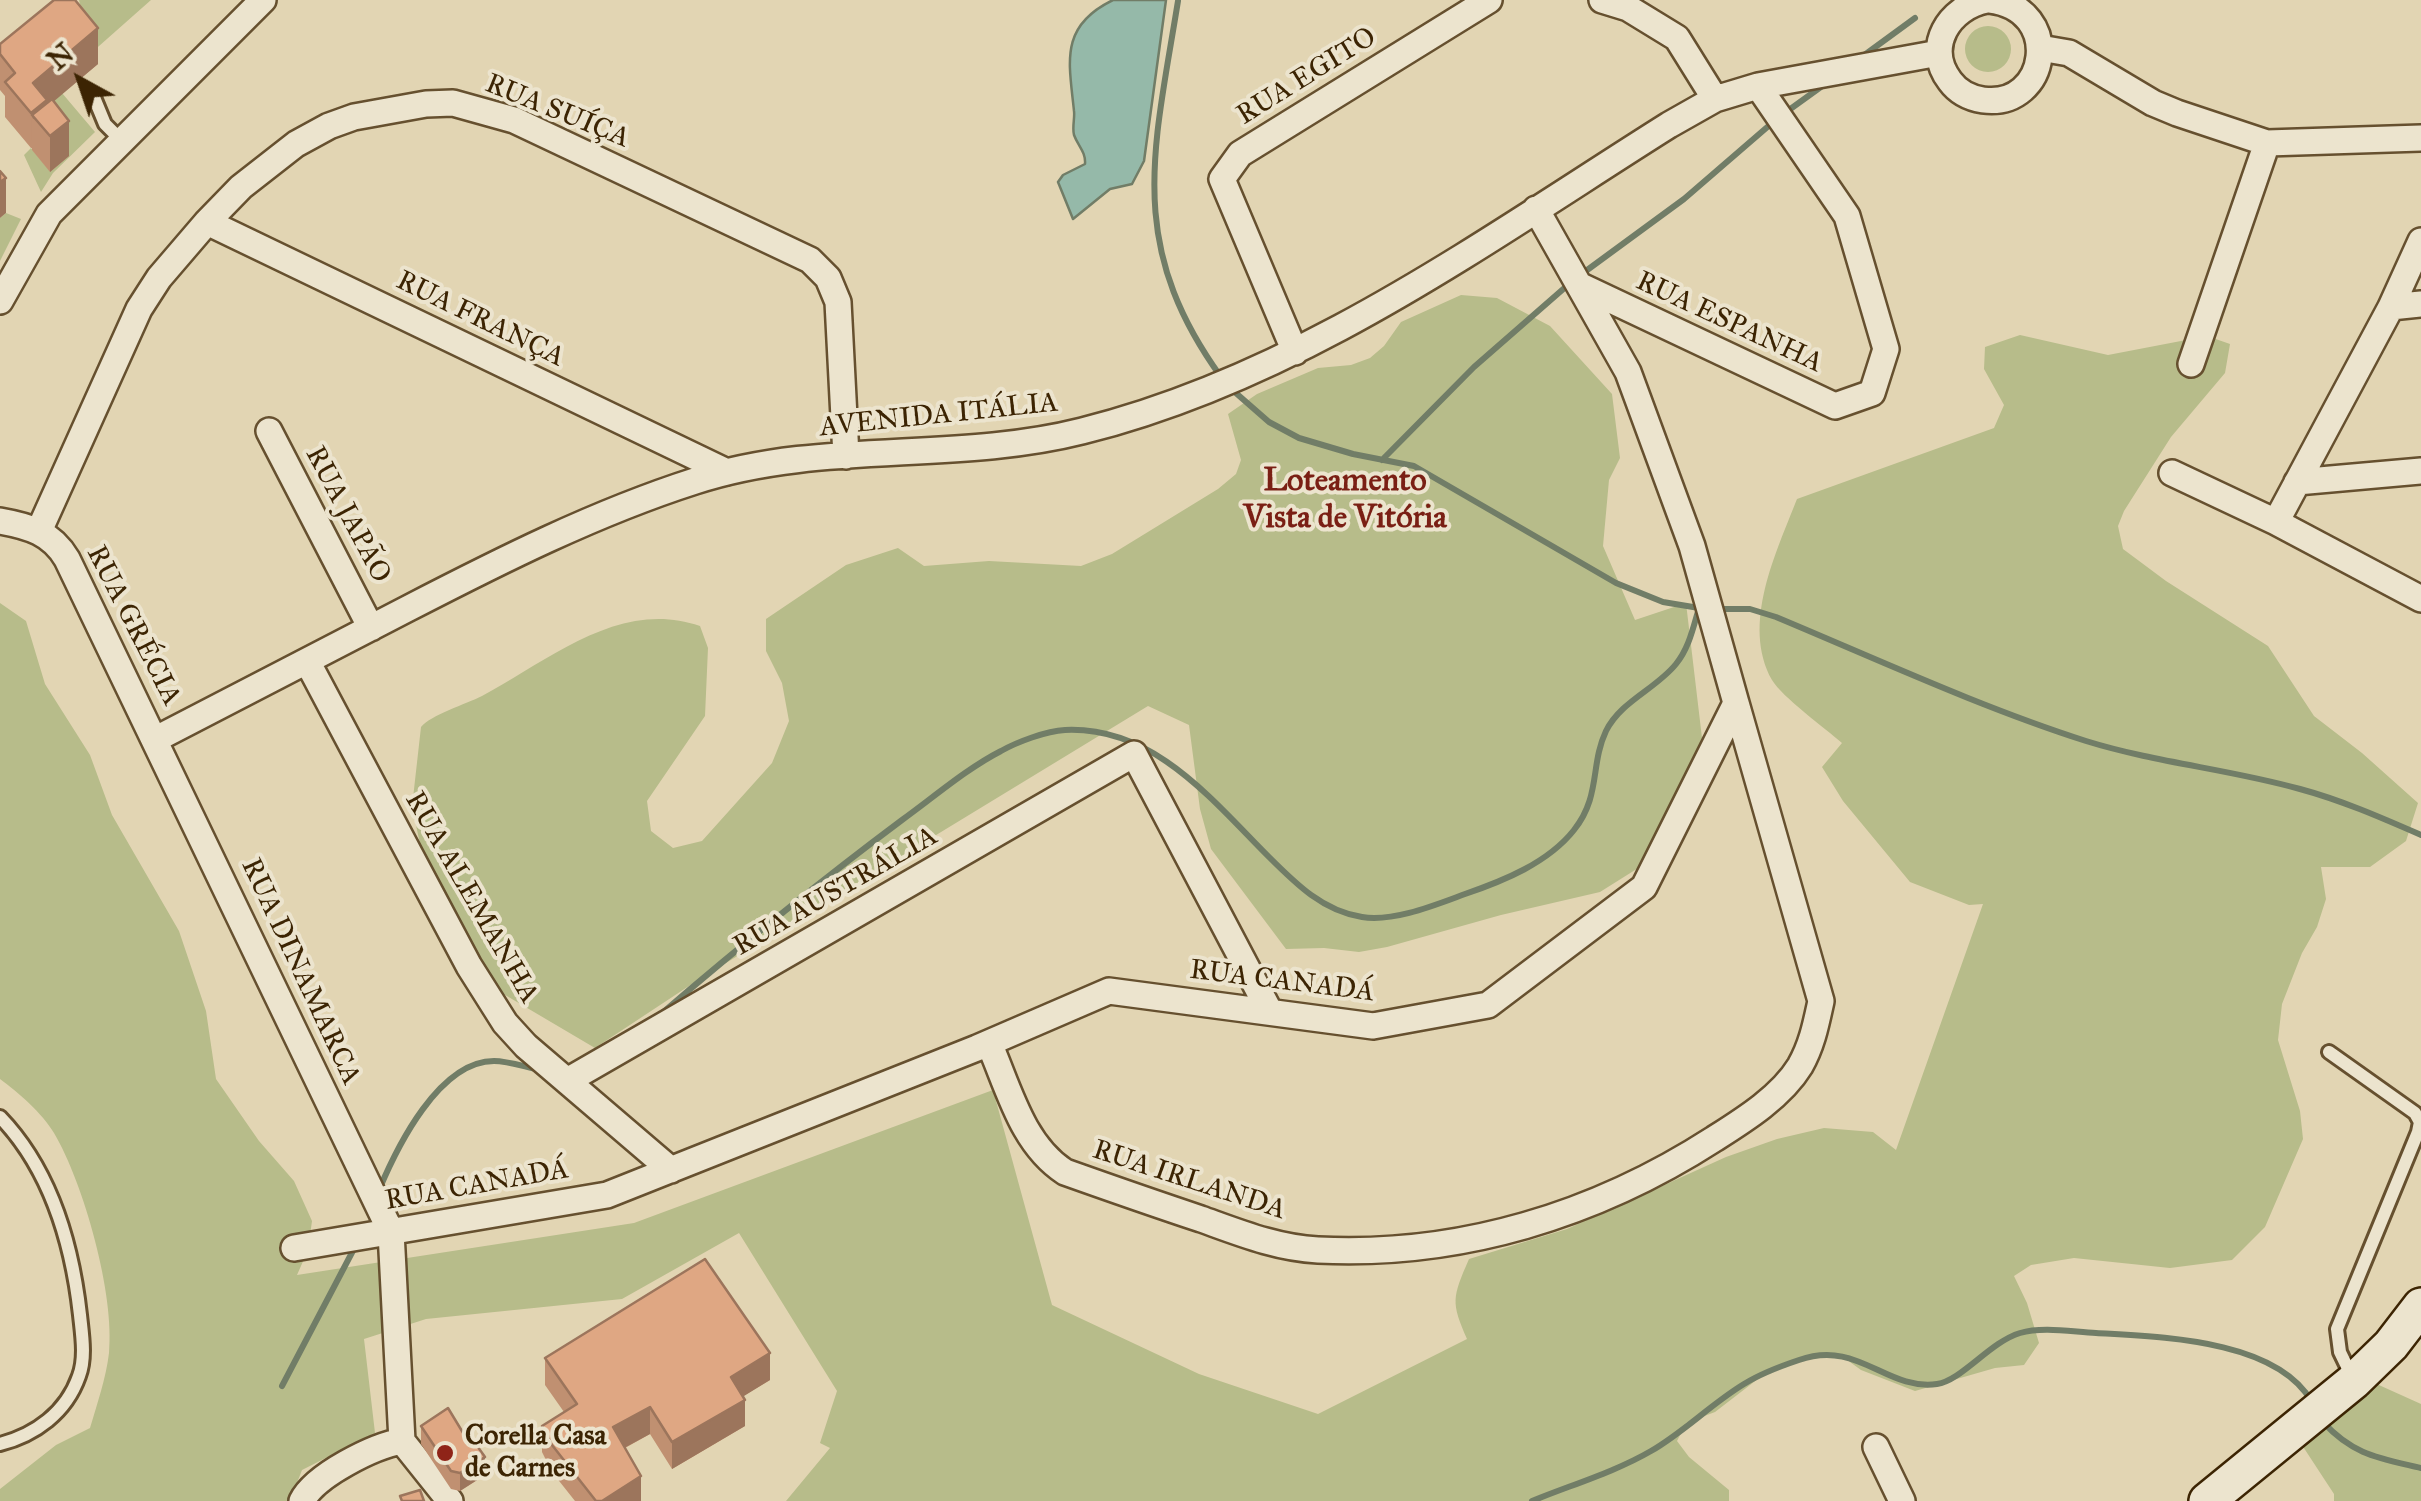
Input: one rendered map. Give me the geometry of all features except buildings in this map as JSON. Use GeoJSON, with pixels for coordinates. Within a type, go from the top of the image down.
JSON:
{"type":"FeatureCollection","features":[{"type":"Feature","properties":{"kind":"street"},"geometry":{"type":"LineString","coordinates":[[0,301],[49,214],[262,0]]}},
{"type":"Feature","properties":{"kind":"street","name":"RUA EGITO"},"geometry":{"type":"LineString","coordinates":[[1295,352],[1222,178],[1240,154],[1489,0]]}},
{"type":"Feature","properties":{"kind":"street"},"geometry":{"type":"LineString","coordinates":[[1602,0],[1628,8],[1677,38],[1716,99]]}},
{"type":"Feature","properties":{"kind":"street"},"geometry":{"type":"LineString","coordinates":[[1988,0],[2014,6],[2024,14],[2038,36],[2040,48],[2039,62],[2026,85],[2016,93],[1991,101],[1966,95],[1955,87],[1941,66],[1939,52],[1945,27],[1953,16],[1963,8],[1988,0]]}},
{"type":"Feature","properties":{"kind":"street"},"geometry":{"type":"LineString","coordinates":[[2040,48],[2069,53],[2153,103],[2267,143],[2421,138]]}},
{"type":"Feature","properties":{"kind":"street","name":"AVENIDA ITÁLIA"},"geometry":{"type":"LineString","coordinates":[[156,739],[505,559],[695,481],[790,461],[981,446],[1082,432],[1154,410],[1295,352],[1381,306],[1716,99],[1758,86],[1939,52]]}},
{"type":"Feature","properties":{"kind":"street","name":"RUA ESPANHA"},"geometry":{"type":"LineString","coordinates":[[1579,286],[1834,406],[1872,393],[1886,349],[1847,216],[1758,86]]}},
{"type":"Feature","properties":{"kind":"street","name":"RUA SUÍÇA"},"geometry":{"type":"LineString","coordinates":[[39,531],[139,310],[207,222],[241,188],[296,144],[329,126],[410,106],[453,103],[514,120],[799,253],[820,268],[838,302],[846,456]]}},
{"type":"Feature","properties":{"kind":"street"},"geometry":{"type":"LineString","coordinates":[[2191,364],[2267,143]]}},
{"type":"Feature","properties":{"kind":"street"},"geometry":{"type":"LineString","coordinates":[[1536,208],[1628,372],[1692,546],[1736,704]]}},
{"type":"Feature","properties":{"kind":"street","name":"RUA FRANÇA"},"geometry":{"type":"LineString","coordinates":[[207,222],[727,472]]}},
{"type":"Feature","properties":{"kind":"street"},"geometry":{"type":"LineString","coordinates":[[2276,522],[2391,307],[2421,241]]}},
{"type":"Feature","properties":{"kind":"street"},"geometry":{"type":"LineString","coordinates":[[2391,307],[2421,304]]}},
{"type":"Feature","properties":{"kind":"street","name":"RUA JAPÃO"},"geometry":{"type":"LineString","coordinates":[[269,431],[372,628]]}},
{"type":"Feature","properties":{"kind":"street"},"geometry":{"type":"LineString","coordinates":[[2298,482],[2421,472]]}},
{"type":"Feature","properties":{"kind":"street"},"geometry":{"type":"LineString","coordinates":[[2172,473],[2276,522],[2421,599]]}},
{"type":"Feature","properties":{"kind":"street"},"geometry":{"type":"LineString","coordinates":[[0,521],[39,531]]}},
{"type":"Feature","properties":{"kind":"street","name":"RUA GRÉCIA"},"geometry":{"type":"LineString","coordinates":[[39,531],[61,548],[156,739]]}},
{"type":"Feature","properties":{"kind":"street","name":"RUA ALEMANHA"},"geometry":{"type":"LineString","coordinates":[[307,661],[486,996],[526,1046],[671,1170]]}},
{"type":"Feature","properties":{"kind":"street","name":"RUA CANADÁ"},"geometry":{"type":"LineString","coordinates":[[294,1248],[607,1194],[989,1043],[1109,991],[1373,1026],[1488,1005],[1644,887],[1736,704]]}},
{"type":"Feature","properties":{"kind":"street","name":"RUA IRLANDA"},"geometry":{"type":"LineString","coordinates":[[989,1043],[1032,1144],[1046,1160],[1065,1172],[1268,1242],[1316,1250],[1431,1247],[1519,1228],[1608,1197],[1671,1167],[1778,1093],[1799,1068],[1814,1039],[1821,1001],[1736,704]]}},
{"type":"Feature","properties":{"kind":"street","name":"RUA DINAMARCA"},"geometry":{"type":"LineString","coordinates":[[156,739],[390,1232]]}},
{"type":"Feature","properties":{"kind":"street","name":"RUA AUSTRÁLIA"},"geometry":{"type":"LineString","coordinates":[[567,1081],[1134,754],[1270,1012]]}},
{"type":"Feature","properties":{"kind":"street"},"geometry":{"type":"LineString","coordinates":[[390,1232],[402,1441],[450,1501]]}},
{"type":"Feature","properties":{"kind":"street"},"geometry":{"type":"LineString","coordinates":[[2207,1501],[2392,1345],[2421,1306]]}},
{"type":"Feature","properties":{"kind":"street"},"geometry":{"type":"LineString","coordinates":[[302,1501],[318,1480],[402,1441]]}},
{"type":"Feature","properties":{"kind":"street"},"geometry":{"type":"LineString","coordinates":[[1876,1447],[1902,1501]]}},
{"type":"Feature","properties":{"kind":"lane"},"geometry":{"type":"LineString","coordinates":[[94,96],[105,124],[120,140]]}},
{"type":"Feature","properties":{"kind":"lane"},"geometry":{"type":"LineString","coordinates":[[2329,1052],[2416,1114],[2420,1122],[2337,1330],[2340,1352],[2336,1396]]}},
{"type":"Feature","properties":{"kind":"lane"},"geometry":{"type":"LineString","coordinates":[[0,1116],[17,1135],[53,1198],[76,1280],[82,1338],[80,1374],[68,1398],[50,1420],[26,1437],[0,1444]]}},
{"type":"Feature","properties":{"kind":"green space"},"geometry":{"type":"Polygon","coordinates":[[[79,0],[151,0],[90,54],[79,0]]]}},
{"type":"Feature","properties":{"kind":"green space"},"geometry":{"type":"Polygon","coordinates":[[[1988,26],[2004,33],[2011,49],[2004,65],[1988,72],[1972,65],[1965,49],[1972,33],[1988,26]]]}},
{"type":"Feature","properties":{"kind":"green space"},"geometry":{"type":"Polygon","coordinates":[[[62,93],[95,132],[53,173],[41,192],[24,155],[31,148],[50,171],[33,119],[62,93]]]}},
{"type":"Feature","properties":{"kind":"green space"},"geometry":{"type":"Polygon","coordinates":[[[6,213],[21,219],[0,261],[0,218],[6,213]]]}},
{"type":"Feature","properties":{"kind":"green space"},"geometry":{"type":"Polygon","coordinates":[[[1461,295],[1497,298],[1550,326],[1612,394],[1620,458],[1609,480],[1603,546],[1635,620],[1686,603],[1702,738],[1651,860],[1600,892],[1387,947],[1359,952],[1286,949],[1211,849],[1200,809],[1189,725],[1148,706],[698,980],[595,1048],[495,989],[424,862],[412,807],[421,727],[426,723],[586,637],[614,626],[670,619],[700,626],[708,648],[705,716],[647,801],[651,831],[673,848],[702,841],[772,763],[789,721],[782,683],[766,651],[766,619],[846,565],[898,548],[924,566],[989,561],[1081,566],[1112,554],[1236,474],[1241,460],[1228,414],[1257,394],[1318,368],[1351,365],[1370,358],[1401,322],[1461,295]]]}},
{"type":"Feature","properties":{"kind":"green space"},"geometry":{"type":"Polygon","coordinates":[[[2020,335],[2108,355],[2207,336],[2230,344],[2225,373],[2171,437],[2124,511],[2118,526],[2123,549],[2268,646],[2314,716],[2418,803],[2406,841],[2370,867],[2321,867],[2326,899],[2282,1004],[2278,1040],[2300,1111],[2303,1139],[2265,1227],[2232,1260],[2170,1268],[2074,1258],[2031,1265],[2014,1276],[2039,1343],[2024,1365],[1995,1368],[1915,1391],[1861,1370],[1843,1357],[1803,1357],[1763,1375],[1715,1412],[1686,1423],[1677,1441],[1689,1457],[1729,1490],[1729,1501],[786,1501],[830,1448],[820,1443],[837,1391],[739,1233],[622,1299],[426,1319],[364,1339],[375,1433],[302,1470],[290,1501],[0,1501],[0,1489],[56,1445],[90,1428],[106,1372],[110,1329],[95,1240],[65,1155],[43,1118],[0,1079],[0,603],[26,621],[45,684],[90,755],[112,815],[179,931],[206,1011],[216,1079],[259,1141],[294,1181],[312,1221],[308,1250],[297,1275],[634,1223],[993,1090],[1052,1305],[1199,1374],[1318,1414],[1467,1339],[1456,1300],[1469,1259],[1567,1229],[1726,1157],[1777,1139],[1824,1128],[1873,1132],[1896,1150],[1983,904],[1969,905],[1910,882],[1843,801],[1822,767],[1842,743],[1772,680],[1763,658],[1761,612],[1772,565],[1797,499],[1994,428],[2004,405],[1984,369],[1985,347],[2020,335]]]}},
{"type":"Feature","properties":{"kind":"green space"},"geometry":{"type":"Polygon","coordinates":[[[2370,1381],[2421,1404],[2421,1501],[2334,1501],[2334,1494],[2298,1439],[2370,1381]]]}},
{"type":"Feature","properties":{"kind":"shaded area"},"geometry":{"type":"Polygon","coordinates":[[[1113,0],[1166,0],[1144,161],[1132,184],[1110,189],[1073,219],[1058,182],[1063,175],[1085,164],[1073,132],[1071,47],[1083,21],[1113,0]]]}},
{"type":"Feature","properties":{"kind":"waterway"},"geometry":{"type":"LineString","coordinates":[[1178,1],[1156,150],[1154,195],[1159,239],[1170,283],[1191,329],[1221,377]]}},
{"type":"Feature","properties":{"kind":"waterway"},"geometry":{"type":"LineString","coordinates":[[1863,56],[1915,18]]}},
{"type":"Feature","properties":{"kind":"waterway"},"geometry":{"type":"LineString","coordinates":[[1782,115],[1825,84]]}},
{"type":"Feature","properties":{"kind":"waterway"},"geometry":{"type":"LineString","coordinates":[[1579,276],[1684,199],[1772,123]]}},
{"type":"Feature","properties":{"kind":"waterway"},"geometry":{"type":"LineString","coordinates":[[1382,460],[1474,367],[1569,284]]}},
{"type":"Feature","properties":{"kind":"waterway"},"geometry":{"type":"LineString","coordinates":[[1229,387],[1269,422],[1299,438],[1414,466],[1616,583],[1663,602],[1699,608]]}},
{"type":"Feature","properties":{"kind":"waterway"},"geometry":{"type":"LineString","coordinates":[[661,1014],[810,891],[963,775],[1015,744],[1057,731],[1097,732],[1154,753],[1203,791],[1300,886],[1348,914],[1374,918],[1401,915],[1494,883],[1538,861],[1574,830],[1592,793],[1606,731],[1620,711],[1676,664],[1699,608]]}},
{"type":"Feature","properties":{"kind":"waterway"},"geometry":{"type":"LineString","coordinates":[[1716,609],[1750,609],[1776,617],[1968,698],[2086,741],[2300,789],[2421,835]]}},
{"type":"Feature","properties":{"kind":"waterway"},"geometry":{"type":"LineString","coordinates":[[379,1190],[409,1130],[438,1090],[455,1075],[494,1061],[540,1070]]}},
{"type":"Feature","properties":{"kind":"waterway"},"geometry":{"type":"LineString","coordinates":[[282,1386],[357,1243]]}},
{"type":"Feature","properties":{"kind":"waterway"},"geometry":{"type":"LineString","coordinates":[[1532,1501],[1637,1459],[1750,1380],[1820,1355],[1855,1360],[1902,1380],[1937,1384],[1956,1376],[1998,1344],[2029,1331],[2152,1337],[2214,1345],[2245,1354],[2272,1365],[2295,1381],[2312,1402]]}},
{"type":"Feature","properties":{"kind":"waterway"},"geometry":{"type":"LineString","coordinates":[[2323,1422],[2356,1448],[2421,1468]]}},
{"type":"Feature","properties":{"kind":"place","name":"Corella Casa de Carnes"},"geometry":{"type":"Point","coordinates":[445,1453]}},
{"type":"Feature","properties":{"kind":"district","name":"Loteamento Vista de Vitória"},"geometry":{"type":"Point","coordinates":[1345,500]}}]}
